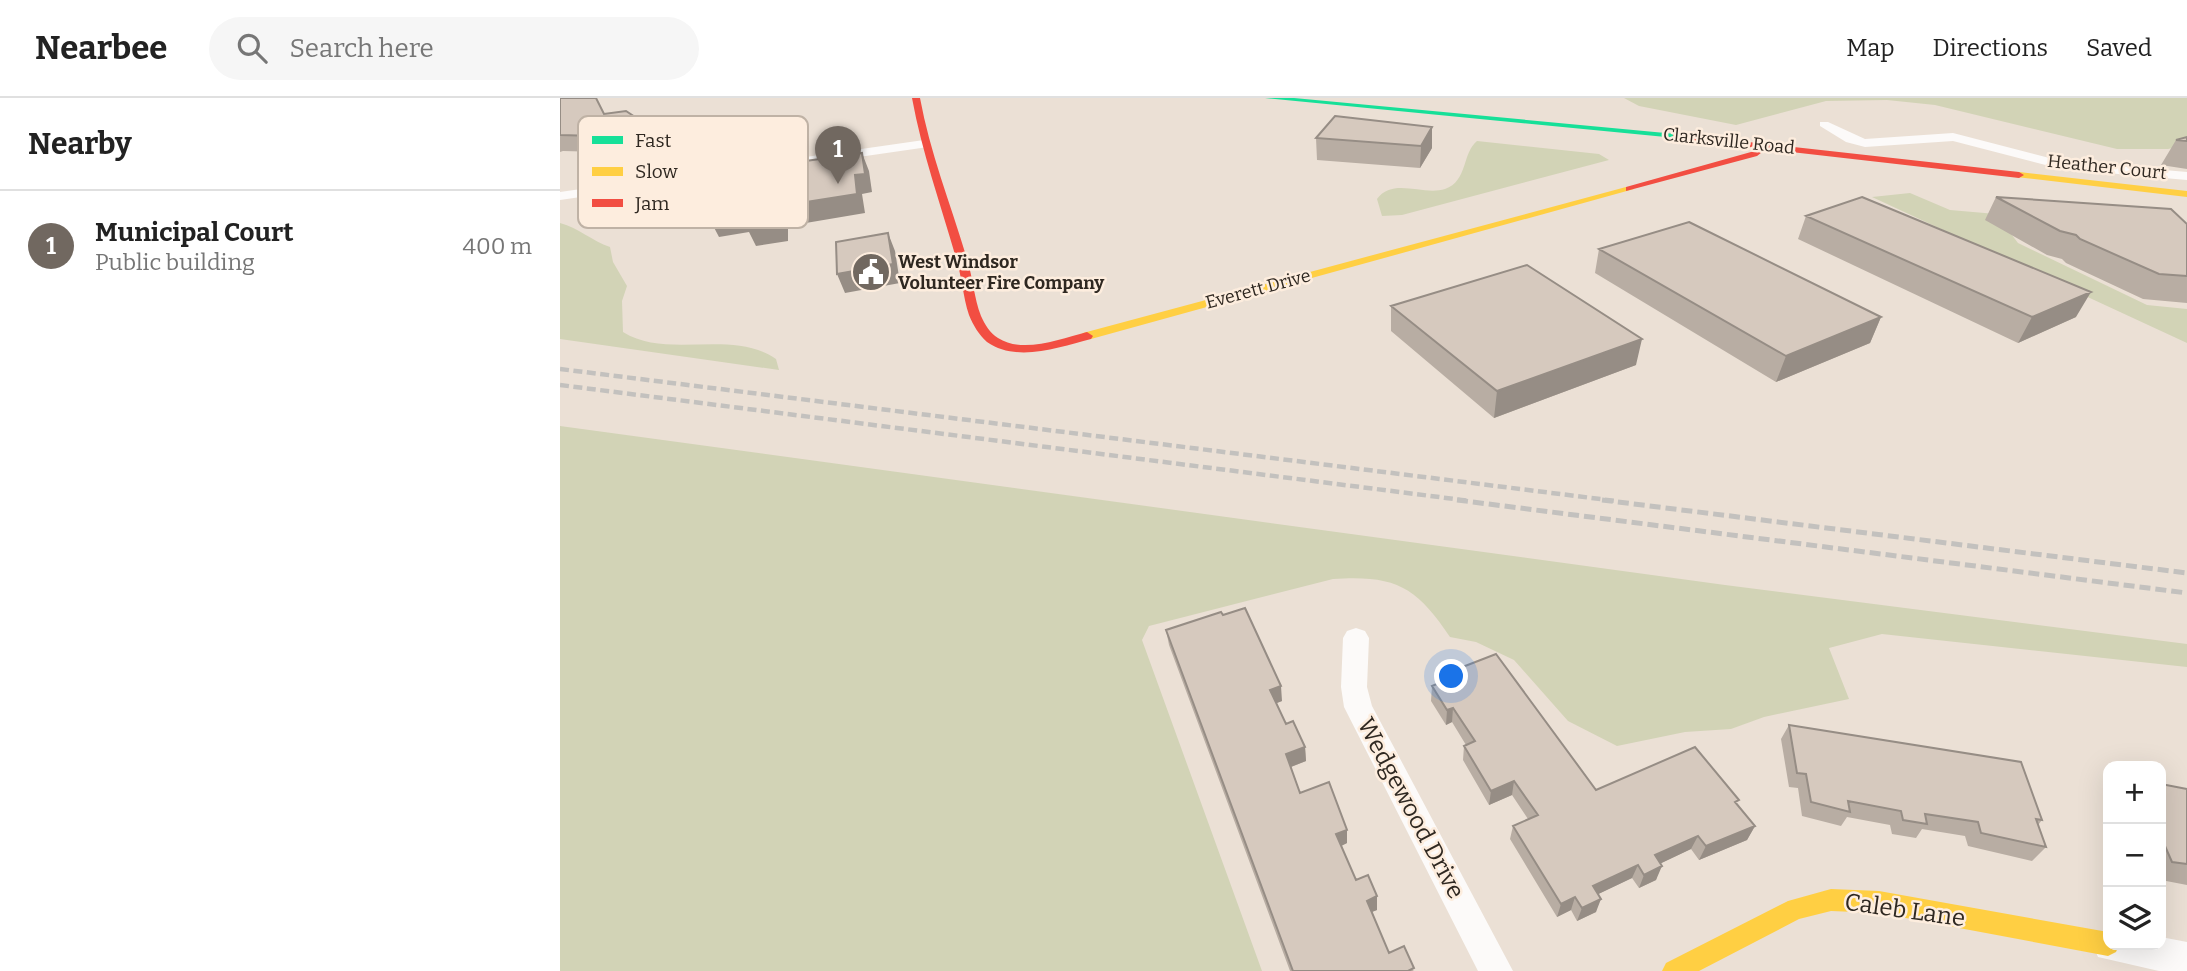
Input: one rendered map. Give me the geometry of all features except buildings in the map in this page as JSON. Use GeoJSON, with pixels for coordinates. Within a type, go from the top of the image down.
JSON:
{"type":"FeatureCollection","features":[{"type":"Feature","properties":{"kind":"street","name":"Everett Drive"},"geometry":{"type":"LineString","coordinates":[[916,98],[924,144],[981,328],[997,342],[1034,347],[1063,342],[1659,181],[1754,154],[1766,145]]}},
{"type":"Feature","properties":{"kind":"street","name":"Clarksville Road"},"geometry":{"type":"LineString","coordinates":[[1269,98],[1766,145],[2187,194]]}},
{"type":"Feature","properties":{"kind":"street","name":"Heather Court"},"geometry":{"type":"LineString","coordinates":[[1824,124],[1850,139],[1866,143],[1953,137],[2061,165],[2187,176]]}},
{"type":"Feature","properties":{"kind":"street"},"geometry":{"type":"LineString","coordinates":[[808,161],[924,144]]}},
{"type":"Feature","properties":{"kind":"street"},"geometry":{"type":"LineString","coordinates":[[560,196],[578,193]]}},
{"type":"Feature","properties":{"kind":"street","name":"Wedgewood Drive"},"geometry":{"type":"LineString","coordinates":[[1356,638],[1354,687],[1358,707],[1496,971]]}},
{"type":"Feature","properties":{"kind":"street","name":"Caleb Lane"},"geometry":{"type":"LineString","coordinates":[[1674,971],[1796,909],[1839,900],[1879,902],[2103,944]]}},
{"type":"Feature","properties":{"kind":"street","name":"Caleb Lane"},"geometry":{"type":"LineString","coordinates":[[2137,950],[2187,959]]}},
{"type":"Feature","properties":{"kind":"green space"},"geometry":{"type":"Polygon","coordinates":[[[1624,98],[2187,98],[2187,145],[2168,149],[2117,149],[1935,105],[1887,100],[1826,101],[1736,125],[1639,106],[1624,98]]]}},
{"type":"Feature","properties":{"kind":"green space"},"geometry":{"type":"Polygon","coordinates":[[[1477,141],[1599,154],[1609,160],[1402,215],[1382,216],[1377,199],[1391,189],[1436,191],[1452,185],[1458,180],[1469,152],[1477,141]]]}},
{"type":"Feature","properties":{"kind":"green space"},"geometry":{"type":"Polygon","coordinates":[[[1910,193],[1950,210],[1996,214],[2018,243],[2147,305],[2187,309],[2187,343],[1872,197],[1910,193]]]}},
{"type":"Feature","properties":{"kind":"green space"},"geometry":{"type":"Polygon","coordinates":[[[560,223],[610,247],[613,262],[627,286],[622,301],[623,332],[660,344],[720,344],[758,350],[776,359],[779,370],[560,339],[560,223]]]}},
{"type":"Feature","properties":{"kind":"green space"},"geometry":{"type":"Polygon","coordinates":[[[560,426],[1725,585],[2187,644],[2187,667],[1882,634],[1829,648],[1849,699],[1764,717],[1731,729],[1685,732],[1617,746],[1568,721],[1514,660],[1476,642],[1450,637],[1426,606],[1402,587],[1373,579],[1333,579],[1149,626],[1142,640],[1262,971],[560,971],[560,426]]]}},
{"type":"Feature","properties":{"kind":"railway"},"geometry":{"type":"LineString","coordinates":[[560,369],[1616,501]]}},
{"type":"Feature","properties":{"kind":"railway"},"geometry":{"type":"LineString","coordinates":[[560,385],[1470,501]]}},
{"type":"Feature","properties":{"kind":"railway"},"geometry":{"type":"LineString","coordinates":[[1457,500],[2187,593]]}},
{"type":"Feature","properties":{"kind":"railway"},"geometry":{"type":"LineString","coordinates":[[1602,500],[2187,573]]}},
{"type":"Feature","properties":{"kind":"traffic: fast"},"geometry":{"type":"LineString","coordinates":[[1269,98],[1676,136]]}},
{"type":"Feature","properties":{"kind":"traffic: slow"},"geometry":{"type":"LineString","coordinates":[[2019,175],[2187,194]]}},
{"type":"Feature","properties":{"kind":"traffic: slow"},"geometry":{"type":"LineString","coordinates":[[1087,336],[1629,189]]}},
{"type":"Feature","properties":{"kind":"traffic: slow"},"geometry":{"type":"LineString","coordinates":[[1674,971],[1796,909],[1831,900],[1879,902],[2103,943]]}},
{"type":"Feature","properties":{"kind":"traffic: jam"},"geometry":{"type":"LineString","coordinates":[[916,98],[925,141],[963,262],[972,305],[985,334],[1015,348],[1040,347],[1087,336]]}},
{"type":"Feature","properties":{"kind":"traffic: jam"},"geometry":{"type":"LineString","coordinates":[[1676,136],[2019,175]]}},
{"type":"Feature","properties":{"kind":"traffic: jam"},"geometry":{"type":"LineString","coordinates":[[1629,189],[1754,154],[1766,145]]}},
{"type":"Feature","properties":{"kind":"place","name":"Municipal Court"},"geometry":{"type":"Point","coordinates":[838,184]}},
{"type":"Feature","properties":{"kind":"place","name":"West Windsor Volunteer Fire Company"},"geometry":{"type":"Point","coordinates":[871,272]}}]}
